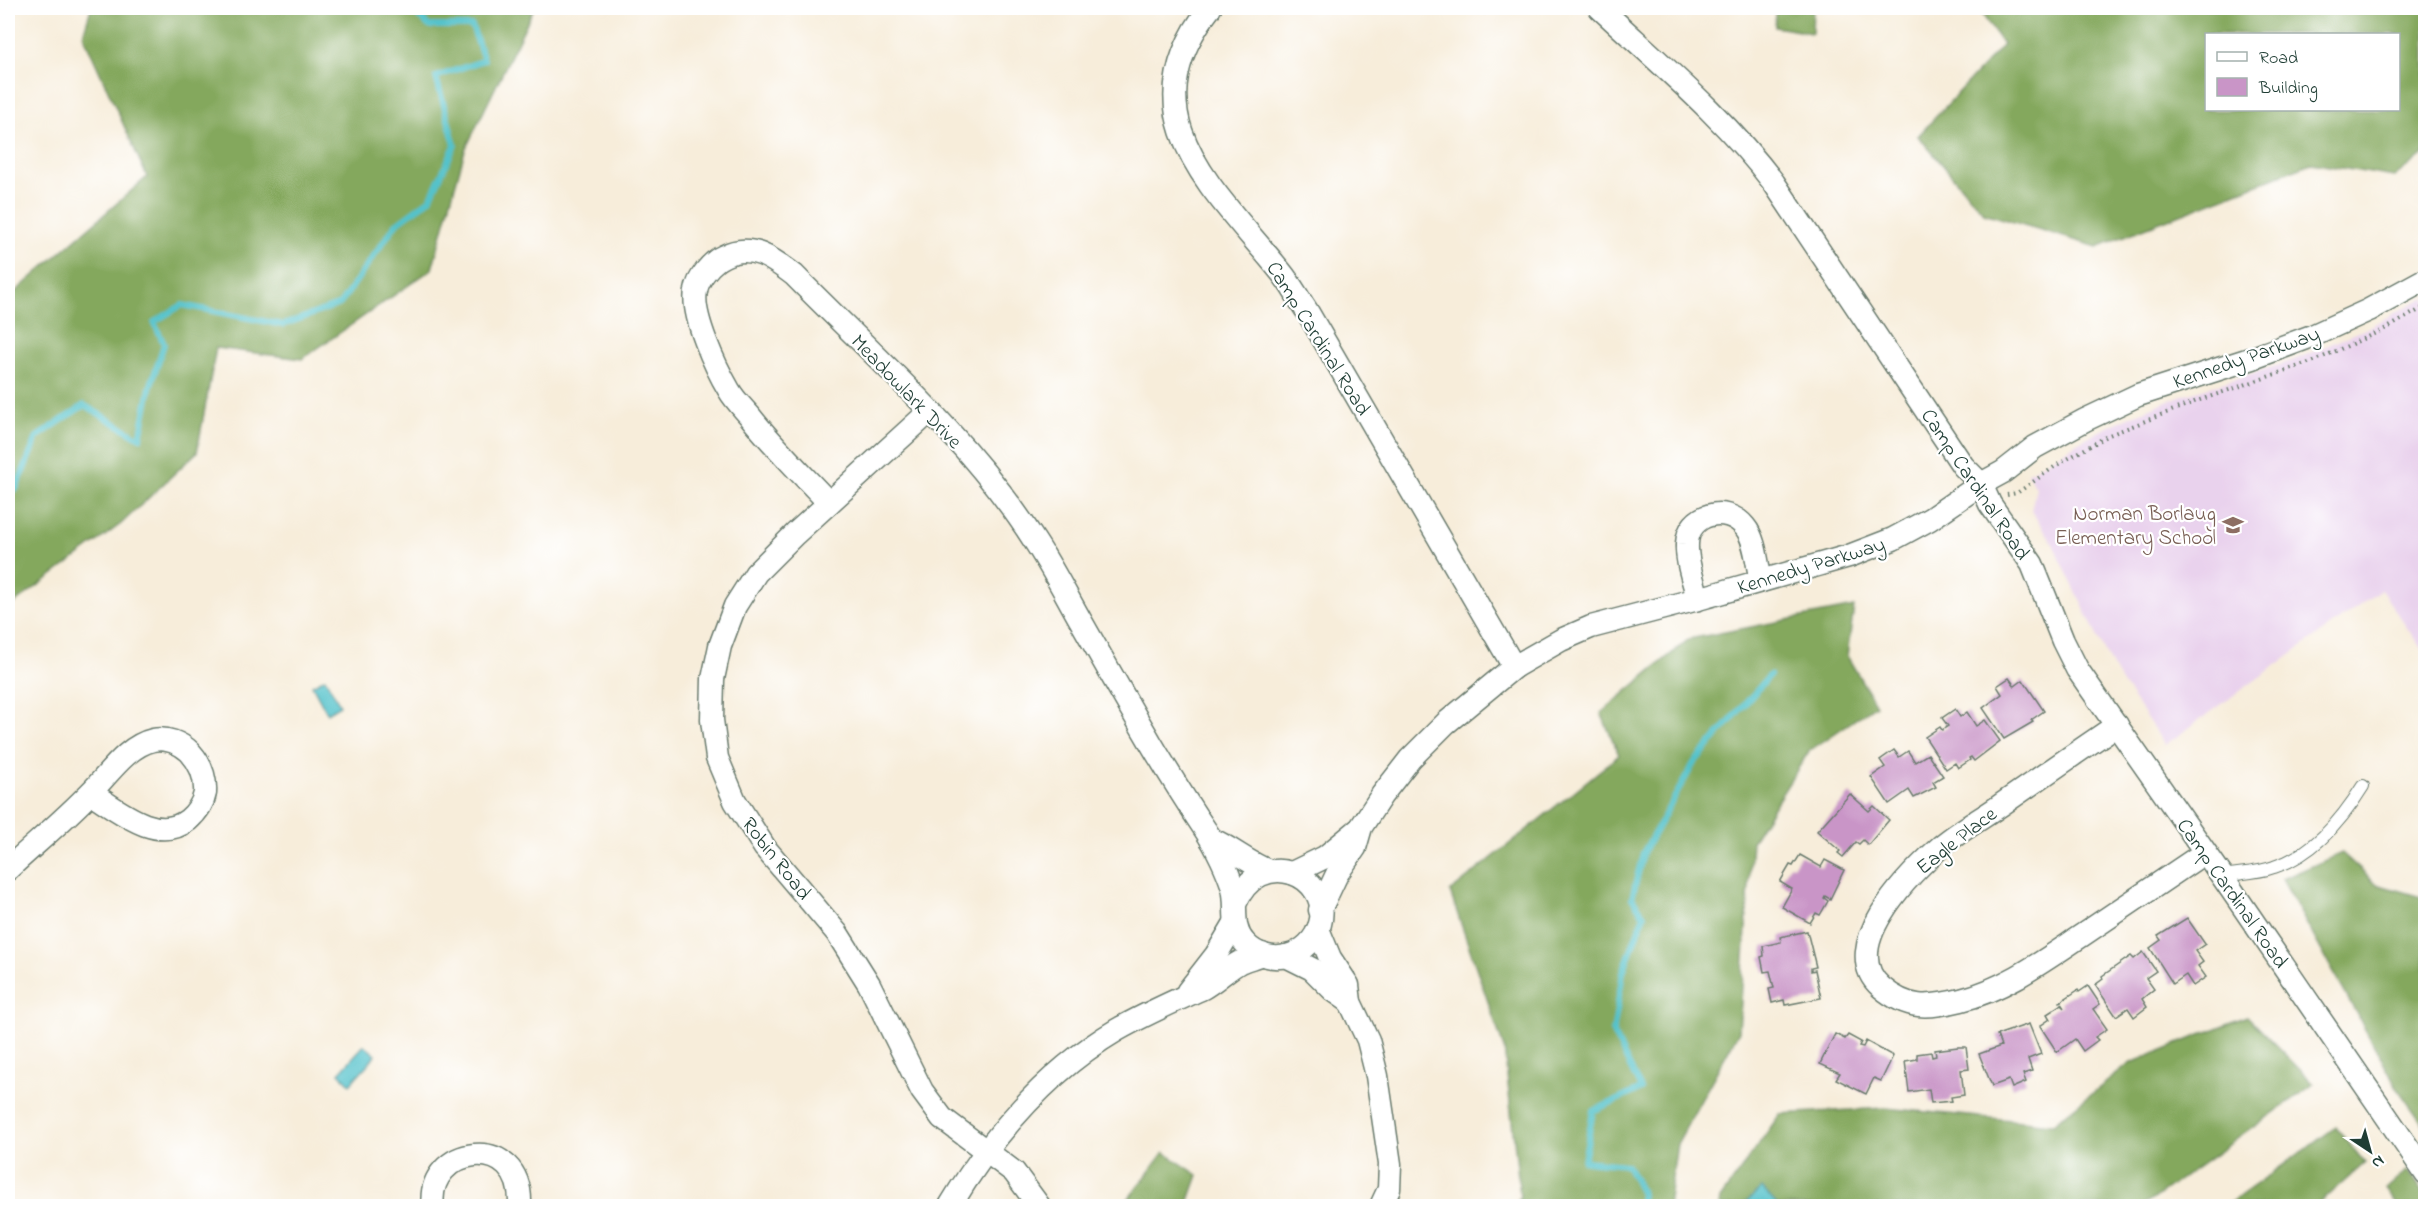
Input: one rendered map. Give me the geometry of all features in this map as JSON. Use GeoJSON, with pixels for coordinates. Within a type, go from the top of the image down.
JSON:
{"type":"FeatureCollection","features":[{"type":"Feature","properties":{"kind":"street","name":"Camp Cardinal Road"},"geometry":{"type":"LineString","coordinates":[[1210,8],[1194,28],[1179,60],[1175,92],[1177,119],[1186,148],[1199,172],[1284,275],[1307,310],[1514,667]]}},
{"type":"Feature","properties":{"kind":"street","name":"Camp Cardinal Road"},"geometry":{"type":"LineString","coordinates":[[1600,8],[1726,126],[1752,153],[1774,183],[1963,466],[1986,494],[2032,564],[2062,641],[2077,669],[2426,1174]]}},
{"type":"Feature","properties":{"kind":"street","name":"Meadowlark Drive"},"geometry":{"type":"LineString","coordinates":[[829,503],[763,432],[729,390],[696,313],[696,290],[707,269],[724,255],[747,250],[769,256],[794,275],[969,454],[1035,541],[1170,777],[1211,839],[1233,890],[1235,913]]}},
{"type":"Feature","properties":{"kind":"street","name":"Kennedy Parkway"},"geometry":{"type":"LineString","coordinates":[[1319,919],[1337,874],[1355,848],[1361,827],[1382,795],[1410,759],[1446,723],[1514,667],[1562,640],[1591,627],[1849,556],[1893,539],[1930,519],[1986,494],[2003,472],[2035,447],[2085,420],[2127,400],[2313,336],[2369,310],[2426,279]]}},
{"type":"Feature","properties":{"kind":"street","name":"Robin Road"},"geometry":{"type":"LineString","coordinates":[[929,412],[756,573],[735,606],[720,646],[713,679],[712,720],[717,758],[735,801],[765,848],[837,933],[869,984],[922,1091],[942,1118],[1014,1173],[1030,1191],[1039,1206]]}},
{"type":"Feature","properties":{"kind":"street"},"geometry":{"type":"LineString","coordinates":[[1698,599],[1687,556],[1687,542],[1692,527],[1702,517],[1715,513],[1737,519],[1747,528],[1761,581]]}},
{"type":"Feature","properties":{"kind":"street","name":"Eagle Place"},"geometry":{"type":"LineString","coordinates":[[2117,724],[1940,847],[1909,876],[1882,911],[1868,943],[1868,966],[1876,983],[1897,1000],[1922,1006],[1962,1000],[1996,987],[2031,969],[2204,853]]}},
{"type":"Feature","properties":{"kind":"street"},"geometry":{"type":"LineString","coordinates":[[8,870],[91,793],[114,766],[136,748],[153,740],[170,740],[186,748],[199,761],[205,778],[205,796],[196,813],[182,824],[165,828],[145,826],[91,793]]}},
{"type":"Feature","properties":{"kind":"street","name":"Kennedy Parkway"},"geometry":{"type":"LineString","coordinates":[[1292,873],[1331,853],[1361,827]]}},
{"type":"Feature","properties":{"kind":"street","name":"Meadowlark Drive"},"geometry":{"type":"LineString","coordinates":[[1211,839],[1223,844],[1254,866],[1269,872]]}},
{"type":"Feature","properties":{"kind":"street"},"geometry":{"type":"LineString","coordinates":[[1185,994],[1216,956],[1235,913],[1240,891],[1249,881],[1277,870],[1292,873],[1305,880],[1315,891],[1319,919],[1330,958],[1348,985],[1350,1002],[1368,1040],[1377,1076],[1390,1164],[1389,1189],[1382,1206]]}},
{"type":"Feature","properties":{"kind":"street"},"geometry":{"type":"LineString","coordinates":[[1235,913],[1244,943],[1262,954],[1274,957],[1286,956],[1306,947],[1319,919]]}},
{"type":"Feature","properties":{"kind":"street"},"geometry":{"type":"LineString","coordinates":[[950,1206],[985,1151],[1044,1086],[1082,1053],[1118,1030],[1185,994],[1204,987],[1239,962],[1262,954]]}},
{"type":"Feature","properties":{"kind":"street"},"geometry":{"type":"LineString","coordinates":[[1286,956],[1312,969],[1333,990],[1350,1002]]}},
{"type":"Feature","properties":{"kind":"street"},"geometry":{"type":"LineString","coordinates":[[433,1206],[434,1188],[443,1171],[460,1158],[477,1153],[495,1158],[511,1169],[520,1187],[520,1206]]}},
{"type":"Feature","properties":{"kind":"lane"},"geometry":{"type":"LineString","coordinates":[[2222,876],[2274,867],[2308,850],[2345,814],[2362,786]]}},
{"type":"Feature","properties":{"kind":"path"},"geometry":{"type":"LineString","coordinates":[[1986,494],[2017,493],[2057,465],[2109,435],[2197,401],[2314,361],[2379,332],[2426,306]]}},
{"type":"Feature","properties":{"kind":"shaded area","name":"Norman Borlaug Elementary School"},"geometry":{"type":"Polygon","coordinates":[[[2425,297],[2425,654],[2381,590],[2165,745],[2113,669],[2050,538],[2031,511],[2036,487],[2027,473],[2084,439],[2126,418],[2180,396],[2292,361],[2363,330],[2425,297]]]}},
{"type":"Feature","properties":{"kind":"green space"},"geometry":{"type":"Polygon","coordinates":[[[91,8],[534,8],[465,150],[432,269],[302,359],[216,348],[197,452],[121,524],[8,608],[8,298],[147,177],[83,35],[91,8]]]}},
{"type":"Feature","properties":{"kind":"green space"},"geometry":{"type":"Polygon","coordinates":[[[1775,8],[1813,8],[1812,33],[1775,27],[1775,8]]]}},
{"type":"Feature","properties":{"kind":"green space"},"geometry":{"type":"Polygon","coordinates":[[[1978,8],[2425,8],[2425,153],[2394,177],[2311,163],[2097,247],[1984,213],[1918,136],[2003,45],[1978,8]]]}},
{"type":"Feature","properties":{"kind":"green space"},"geometry":{"type":"Polygon","coordinates":[[[1854,607],[1847,656],[1876,705],[1809,751],[1752,841],[1739,1031],[1677,1144],[1668,1206],[1517,1206],[1520,1195],[1504,1048],[1450,892],[1619,755],[1601,713],[1689,639],[1854,607]]]}},
{"type":"Feature","properties":{"kind":"green space"},"geometry":{"type":"Polygon","coordinates":[[[2342,853],[2376,884],[2425,898],[2425,1127],[2398,1089],[2282,879],[2342,853]]]}},
{"type":"Feature","properties":{"kind":"green space"},"geometry":{"type":"Polygon","coordinates":[[[2247,1016],[2314,1084],[2143,1206],[1719,1206],[1720,1199],[1780,1114],[1885,1108],[2053,1124],[2131,1063],[2247,1016]]]}},
{"type":"Feature","properties":{"kind":"green space"},"geometry":{"type":"Polygon","coordinates":[[[2336,1127],[2365,1163],[2317,1206],[2226,1206],[2336,1127]]]}},
{"type":"Feature","properties":{"kind":"green space"},"geometry":{"type":"Polygon","coordinates":[[[1164,1152],[1198,1175],[1187,1206],[1123,1206],[1164,1152]]]}},
{"type":"Feature","properties":{"kind":"green space"},"geometry":{"type":"Polygon","coordinates":[[[2408,1170],[2425,1195],[2425,1206],[2398,1206],[2386,1189],[2408,1170]]]}},
{"type":"Feature","properties":{"kind":"water"},"geometry":{"type":"Polygon","coordinates":[[[325,678],[340,705],[327,713],[312,685],[325,678]]]}},
{"type":"Feature","properties":{"kind":"water"},"geometry":{"type":"Polygon","coordinates":[[[364,1045],[376,1055],[350,1084],[339,1073],[364,1045]]]}},
{"type":"Feature","properties":{"kind":"water"},"geometry":{"type":"Polygon","coordinates":[[[1762,1188],[1778,1206],[1742,1206],[1762,1188]]]}},
{"type":"Feature","properties":{"kind":"building"},"geometry":{"type":"Polygon","coordinates":[[[2009,678],[2015,686],[2023,680],[2044,711],[2031,720],[2033,722],[2004,739],[1983,708],[2002,694],[1997,686],[2009,678]]]}},
{"type":"Feature","properties":{"kind":"building"},"geometry":{"type":"Polygon","coordinates":[[[1955,709],[1960,717],[1967,712],[1976,726],[1985,720],[2000,741],[1974,761],[1971,757],[1958,768],[1955,763],[1946,769],[1925,737],[1940,727],[1942,730],[1948,726],[1942,718],[1955,709]]]}},
{"type":"Feature","properties":{"kind":"building"},"geometry":{"type":"Polygon","coordinates":[[[1894,750],[1899,757],[1908,751],[1915,762],[1928,754],[1943,776],[1933,782],[1936,787],[1914,798],[1909,790],[1889,804],[1871,777],[1885,767],[1880,760],[1894,750]]]}},
{"type":"Feature","properties":{"kind":"building"},"geometry":{"type":"Polygon","coordinates":[[[1850,794],[1869,811],[1874,806],[1889,820],[1868,845],[1863,840],[1859,844],[1856,842],[1843,857],[1838,853],[1840,851],[1817,831],[1850,794]]]}},
{"type":"Feature","properties":{"kind":"building"},"geometry":{"type":"Polygon","coordinates":[[[1800,855],[1821,867],[1825,860],[1844,870],[1830,899],[1825,896],[1824,898],[1828,901],[1820,915],[1816,913],[1810,923],[1782,907],[1792,889],[1780,882],[1790,865],[1793,866],[1800,855]]]}},
{"type":"Feature","properties":{"kind":"building"},"geometry":{"type":"Polygon","coordinates":[[[2187,918],[2205,944],[2195,951],[2203,962],[2198,966],[2206,977],[2193,986],[2186,975],[2173,984],[2150,948],[2161,940],[2158,936],[2187,918]]]}},
{"type":"Feature","properties":{"kind":"building"},"geometry":{"type":"Polygon","coordinates":[[[1807,931],[1816,967],[1811,968],[1811,971],[1815,970],[1821,998],[1785,1005],[1784,1000],[1772,1003],[1769,989],[1774,988],[1770,971],[1764,972],[1761,957],[1764,956],[1763,946],[1781,942],[1780,937],[1807,931]]]}},
{"type":"Feature","properties":{"kind":"building"},"geometry":{"type":"Polygon","coordinates":[[[2143,952],[2156,971],[2146,978],[2154,989],[2142,999],[2147,1007],[2134,1017],[2128,1008],[2116,1016],[2095,985],[2103,979],[2102,976],[2131,956],[2134,959],[2143,952]]]}},
{"type":"Feature","properties":{"kind":"building"},"geometry":{"type":"Polygon","coordinates":[[[2088,986],[2100,1004],[2093,1009],[2107,1029],[2095,1037],[2098,1040],[2083,1051],[2075,1039],[2057,1052],[2040,1026],[2050,1019],[2047,1014],[2061,1005],[2064,1008],[2060,1002],[2088,986]]]}},
{"type":"Feature","properties":{"kind":"building"},"geometry":{"type":"Polygon","coordinates":[[[2029,1024],[2041,1054],[2028,1059],[2032,1071],[2023,1074],[2026,1082],[2012,1088],[2009,1080],[1992,1086],[1979,1054],[2001,1046],[1997,1035],[2029,1024]]]}},
{"type":"Feature","properties":{"kind":"building"},"geometry":{"type":"Polygon","coordinates":[[[1835,1034],[1845,1039],[1848,1035],[1861,1042],[1859,1046],[1863,1047],[1866,1041],[1893,1056],[1881,1081],[1874,1078],[1866,1094],[1836,1079],[1840,1073],[1820,1064],[1835,1034]]]}},
{"type":"Feature","properties":{"kind":"building"},"geometry":{"type":"Polygon","coordinates":[[[1966,1047],[1969,1069],[1961,1070],[1964,1095],[1951,1097],[1952,1101],[1931,1103],[1929,1089],[1909,1092],[1905,1061],[1917,1059],[1917,1054],[1931,1052],[1932,1057],[1936,1056],[1935,1050],[1966,1047]]]}},
{"type":"Feature","properties":{"kind":"waterway"},"geometry":{"type":"LineString","coordinates":[[8,489],[16,489],[37,437],[84,405],[140,438],[150,388],[164,344],[154,322],[182,305],[283,325],[340,304],[396,224],[430,199],[455,145],[436,77],[484,60],[472,26],[429,26],[409,8]]}},
{"type":"Feature","properties":{"kind":"waterway"},"geometry":{"type":"LineString","coordinates":[[1640,1206],[1642,1194],[1627,1165],[1584,1161],[1593,1111],[1641,1089],[1613,1033],[1623,972],[1644,915],[1632,898],[1643,853],[1694,763],[1770,675]]}},
{"type":"Feature","properties":{"kind":"place","name":"Norman Borlaug Elementary School"},"geometry":{"type":"Point","coordinates":[2233,525]}}]}
